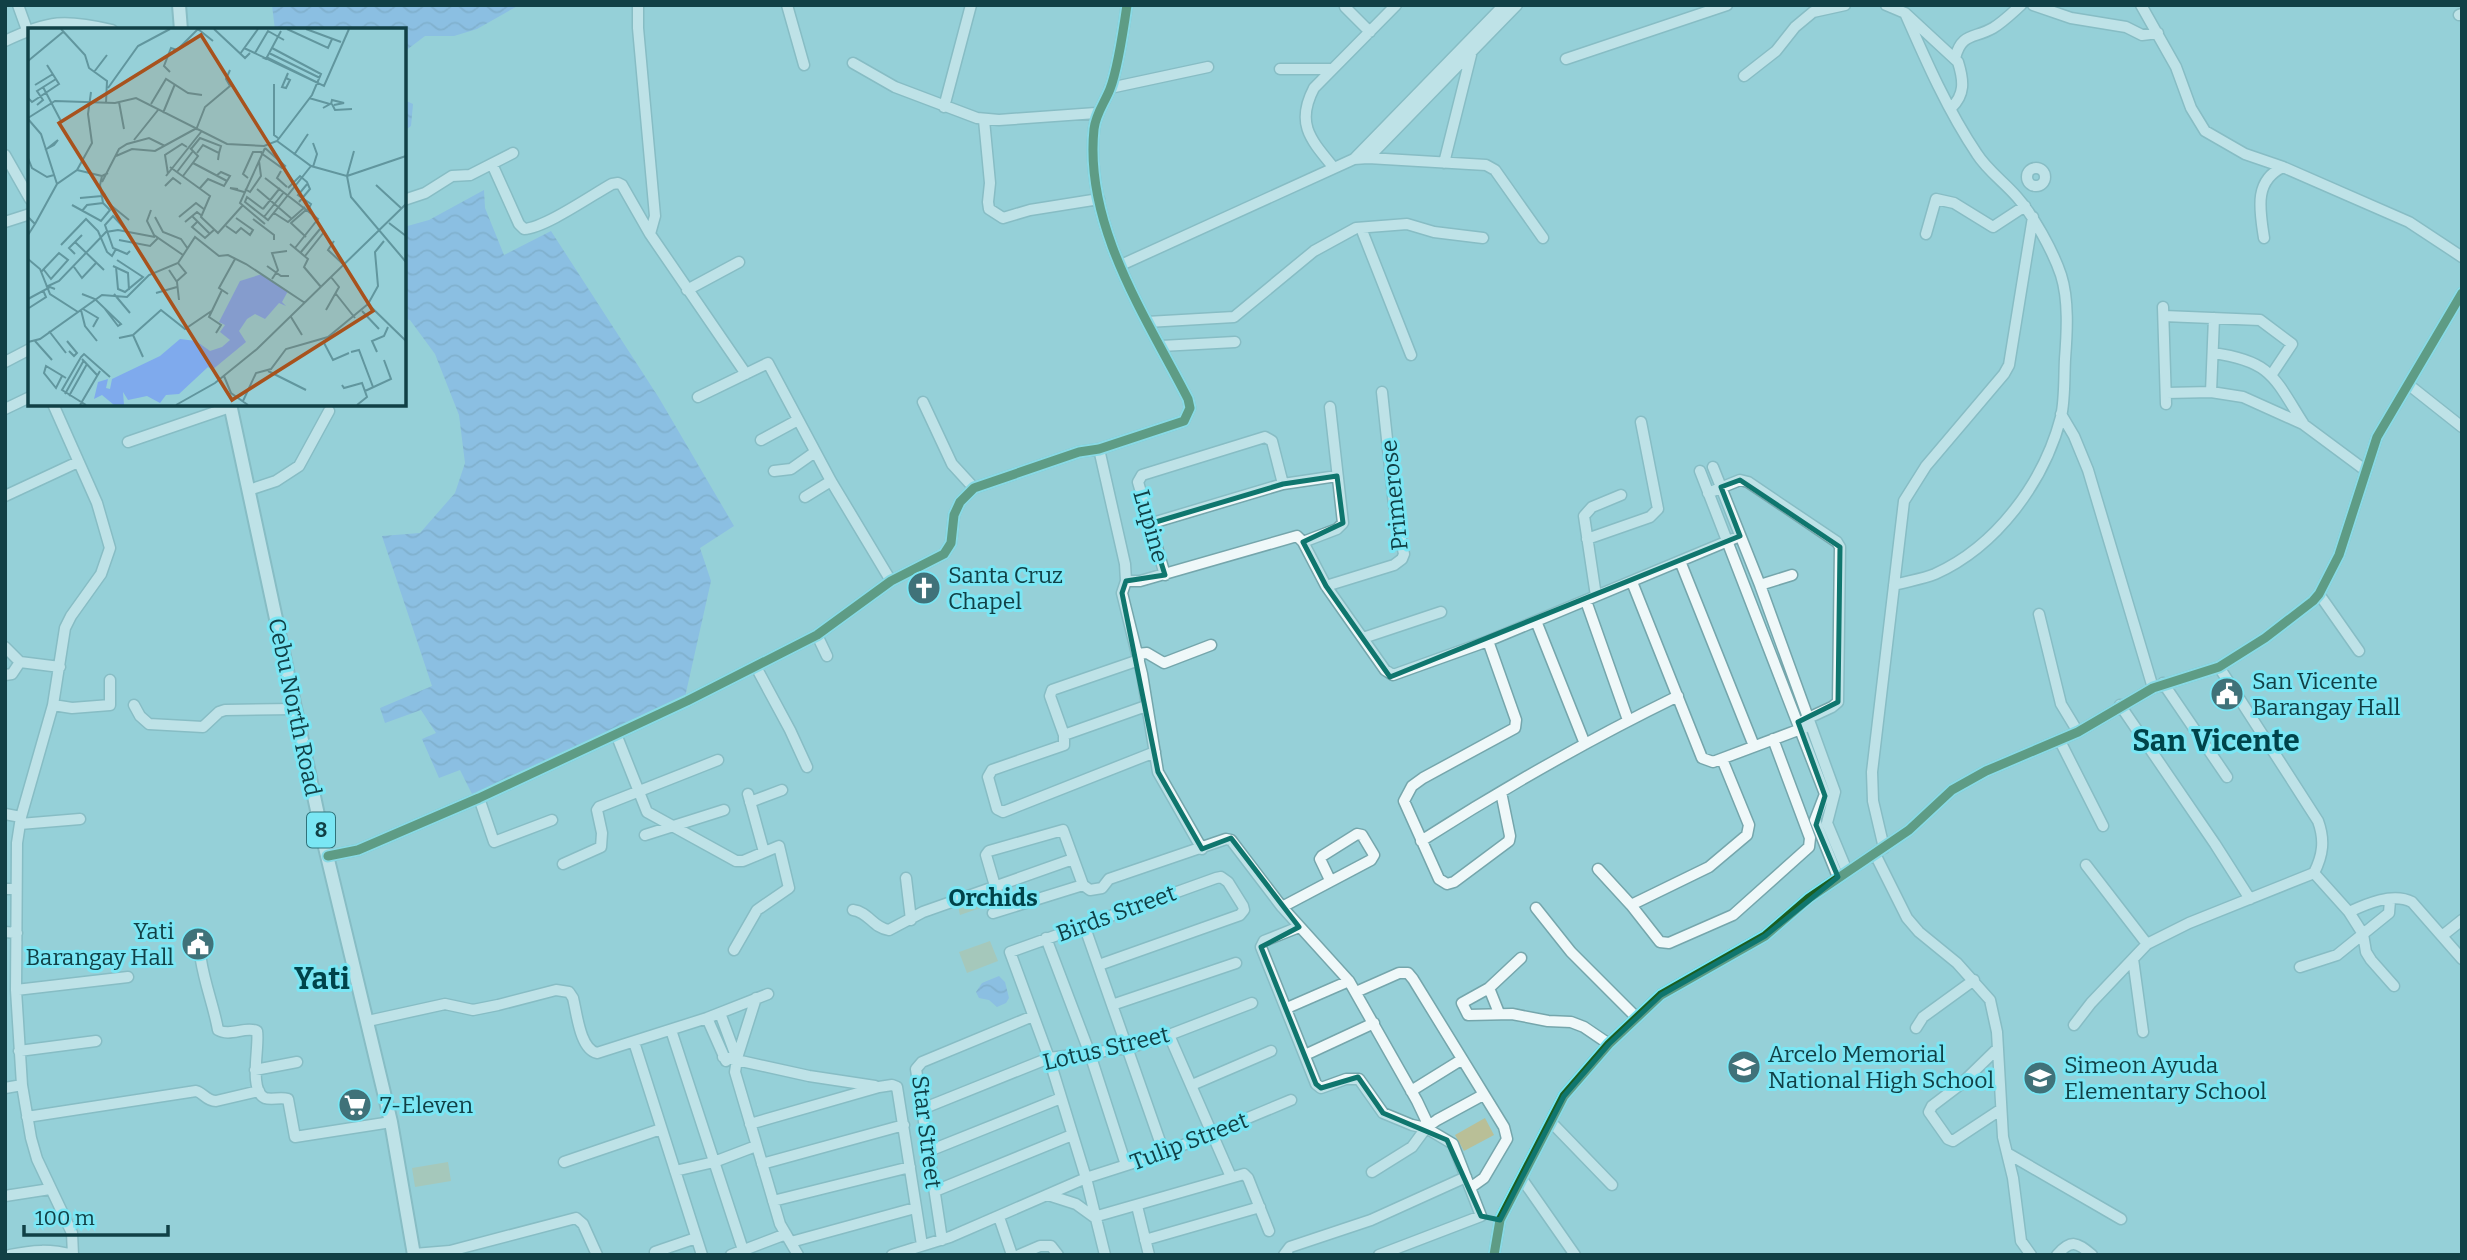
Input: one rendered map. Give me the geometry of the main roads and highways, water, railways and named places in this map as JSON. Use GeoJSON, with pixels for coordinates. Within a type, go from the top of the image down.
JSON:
{"type":"FeatureCollection","features":[{"type":"Feature","properties":{"kind":"main road"},"geometry":{"type":"LineString","coordinates":[[179,5],[181,28]]}},
{"type":"Feature","properties":{"kind":"main road","name":"Cebu North Road"},"geometry":{"type":"LineString","coordinates":[[230,406],[328,856],[391,1122],[414,1255]]}},
{"type":"Feature","properties":{"kind":"water"},"geometry":{"type":"Polygon","coordinates":[[[272,5],[519,5],[477,29],[454,36],[425,36],[406,50],[406,28],[275,28],[272,5]]]}},
{"type":"Feature","properties":{"kind":"water"},"geometry":{"type":"Polygon","coordinates":[[[406,101],[413,104],[411,126],[406,130],[406,101]]]}},
{"type":"Feature","properties":{"kind":"water"},"geometry":{"type":"Polygon","coordinates":[[[484,190],[485,208],[504,255],[551,231],[659,398],[734,526],[700,548],[711,581],[685,697],[472,794],[460,770],[439,778],[422,739],[436,733],[421,710],[385,723],[380,708],[432,686],[382,536],[420,533],[455,493],[465,463],[459,415],[435,354],[410,320],[406,319],[406,226],[429,220],[484,190]]]}},
{"type":"Feature","properties":{"kind":"water"},"geometry":{"type":"Polygon","coordinates":[[[999,976],[1005,982],[1009,998],[1006,1003],[997,1007],[989,1000],[979,998],[976,992],[982,983],[999,976]]]}},
{"type":"Feature","properties":{"kind":"place","name":"Santa Cruz Chapel"},"geometry":{"type":"Point","coordinates":[924,588]}},
{"type":"Feature","properties":{"kind":"place","name":"San Vicente Barangay Hall"},"geometry":{"type":"Point","coordinates":[2227,694]}},
{"type":"Feature","properties":{"kind":"place","name":"Yati Barangay Hall"},"geometry":{"type":"Point","coordinates":[198,944]}},
{"type":"Feature","properties":{"kind":"place","name":"Arcelo Memorial National High School"},"geometry":{"type":"Point","coordinates":[1744,1067]}},
{"type":"Feature","properties":{"kind":"place","name":"Simeon Ayuda Elementary School"},"geometry":{"type":"Point","coordinates":[2040,1078]}},
{"type":"Feature","properties":{"kind":"place","name":"7-Eleven"},"geometry":{"type":"Point","coordinates":[355,1105]}},
{"type":"Feature","properties":{"kind":"district","name":"San Vicente"},"geometry":{"type":"Point","coordinates":[2216,741]}},
{"type":"Feature","properties":{"kind":"district","name":"Orchids"},"geometry":{"type":"Point","coordinates":[993,898]}},
{"type":"Feature","properties":{"kind":"district","name":"Yati"},"geometry":{"type":"Point","coordinates":[322,979]}}]}
